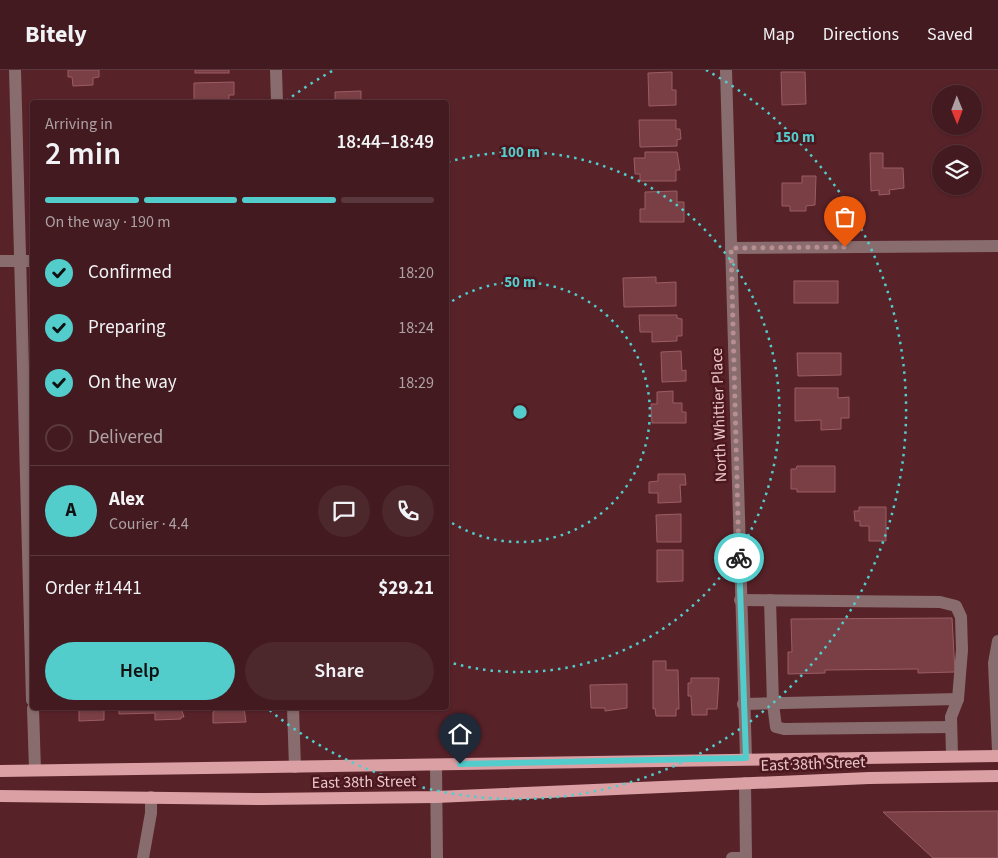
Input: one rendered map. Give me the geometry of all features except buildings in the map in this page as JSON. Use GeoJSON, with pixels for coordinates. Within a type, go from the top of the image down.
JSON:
{"type":"FeatureCollection","features":[{"type":"Feature","properties":{"kind":"main road","name":"East 38th Street"},"geometry":{"type":"LineString","coordinates":[[0,771],[408,764],[436,766],[746,758],[998,756]]}},
{"type":"Feature","properties":{"kind":"main road","name":"East 38th Street"},"geometry":{"type":"LineString","coordinates":[[0,796],[263,799],[436,797],[745,783],[998,776]]}},
{"type":"Feature","properties":{"kind":"street"},"geometry":{"type":"LineString","coordinates":[[15,70],[26,261],[30,554]]}},
{"type":"Feature","properties":{"kind":"street"},"geometry":{"type":"LineString","coordinates":[[276,70],[277,100]]}},
{"type":"Feature","properties":{"kind":"street","name":"North Whittier Place"},"geometry":{"type":"LineString","coordinates":[[726,70],[746,758]]}},
{"type":"Feature","properties":{"kind":"street"},"geometry":{"type":"LineString","coordinates":[[731,248],[998,246]]}},
{"type":"Feature","properties":{"kind":"street"},"geometry":{"type":"LineString","coordinates":[[0,261],[26,261]]}},
{"type":"Feature","properties":{"kind":"street"},"geometry":{"type":"LineString","coordinates":[[740,600],[940,602],[956,606],[961,617],[962,650],[958,699],[951,717],[952,755]]}},
{"type":"Feature","properties":{"kind":"street"},"geometry":{"type":"LineString","coordinates":[[770,600],[773,704],[776,726],[784,729],[951,727]]}},
{"type":"Feature","properties":{"kind":"street"},"geometry":{"type":"LineString","coordinates":[[998,641],[994,662],[998,750]]}},
{"type":"Feature","properties":{"kind":"street"},"geometry":{"type":"LineString","coordinates":[[743,704],[958,699]]}},
{"type":"Feature","properties":{"kind":"street"},"geometry":{"type":"LineString","coordinates":[[33,710],[35,770]]}},
{"type":"Feature","properties":{"kind":"street"},"geometry":{"type":"LineString","coordinates":[[293,710],[295,767]]}},
{"type":"Feature","properties":{"kind":"street"},"geometry":{"type":"LineString","coordinates":[[436,766],[437,858]]}},
{"type":"Feature","properties":{"kind":"street"},"geometry":{"type":"LineString","coordinates":[[732,858],[746,858],[745,783]]}},
{"type":"Feature","properties":{"kind":"street"},"geometry":{"type":"LineString","coordinates":[[143,858],[151,813],[151,797]]}},
{"type":"Feature","properties":{"kind":"way so far"},"geometry":{"type":"LineString","coordinates":[[739,558],[731,248],[845,247]]}},
{"type":"Feature","properties":{"kind":"route"},"geometry":{"type":"LineString","coordinates":[[460,764],[746,758],[739,558]]}}]}
